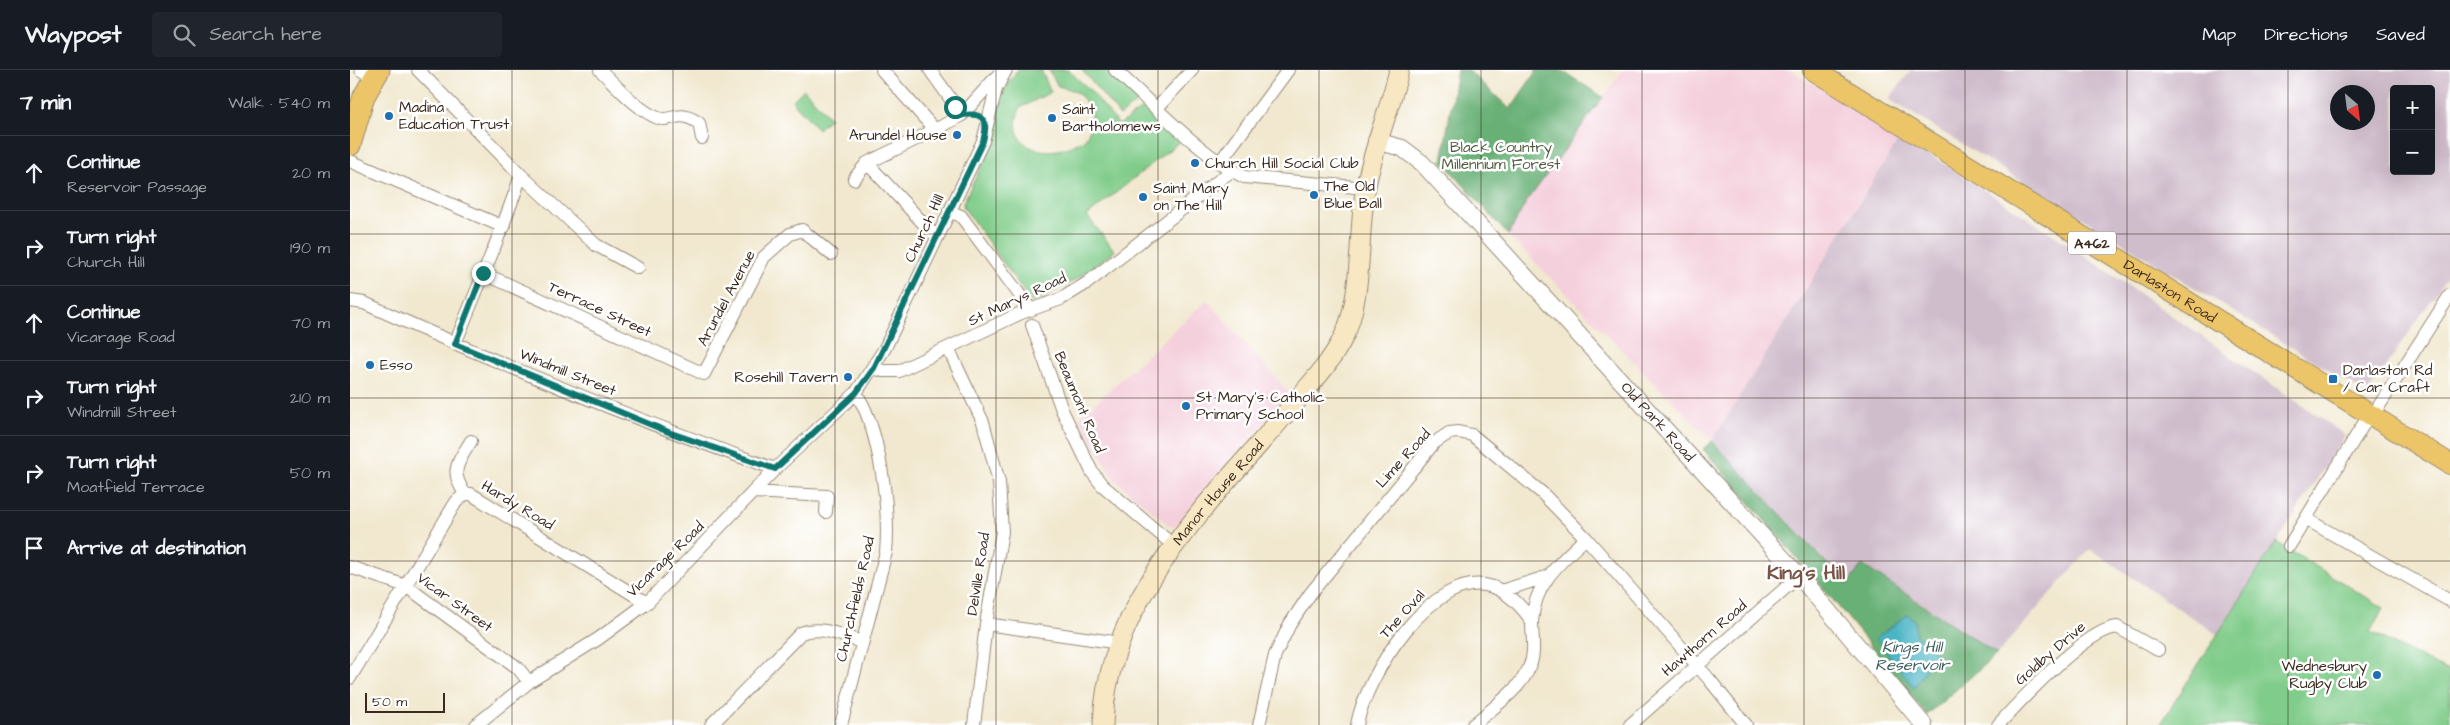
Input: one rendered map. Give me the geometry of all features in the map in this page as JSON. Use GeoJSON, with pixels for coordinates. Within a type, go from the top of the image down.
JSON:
{"type":"FeatureCollection","features":[{"type":"Feature","properties":{"kind":"highway"},"geometry":{"type":"LineString","coordinates":[[352,131],[354,94],[368,72]]}},
{"type":"Feature","properties":{"kind":"main road","name":"Manor House Road"},"geometry":{"type":"LineString","coordinates":[[1103,725],[1106,692],[1120,643],[1138,603],[1173,546],[1299,397],[1343,339],[1352,312],[1366,188],[1376,141],[1399,70]]}},
{"type":"Feature","properties":{"kind":"main road","name":"Darlaston Road"},"geometry":{"type":"LineString","coordinates":[[1813,70],[2450,464]]}},
{"type":"Feature","properties":{"kind":"street"},"geometry":{"type":"LineString","coordinates":[[418,70],[522,175],[596,245],[638,268]]}},
{"type":"Feature","properties":{"kind":"street"},"geometry":{"type":"LineString","coordinates":[[600,70],[647,112],[660,119],[687,115],[699,123],[702,138]]}},
{"type":"Feature","properties":{"kind":"street"},"geometry":{"type":"LineString","coordinates":[[882,70],[935,130]]}},
{"type":"Feature","properties":{"kind":"street"},"geometry":{"type":"LineString","coordinates":[[930,70],[962,115]]}},
{"type":"Feature","properties":{"kind":"street"},"geometry":{"type":"LineString","coordinates":[[854,179],[866,163],[962,115],[1002,70]]}},
{"type":"Feature","properties":{"kind":"street","name":"Church Hill"},"geometry":{"type":"LineString","coordinates":[[856,393],[874,368],[983,141],[996,89],[1006,70]]}},
{"type":"Feature","properties":{"kind":"street"},"geometry":{"type":"LineString","coordinates":[[1115,70],[1231,171],[1256,180],[1366,188]]}},
{"type":"Feature","properties":{"kind":"street"},"geometry":{"type":"LineString","coordinates":[[1157,108],[1192,70]]}},
{"type":"Feature","properties":{"kind":"street"},"geometry":{"type":"LineString","coordinates":[[1220,163],[1288,70]]}},
{"type":"Feature","properties":{"kind":"street"},"geometry":{"type":"LineString","coordinates":[[962,115],[976,113],[981,116],[986,129]]}},
{"type":"Feature","properties":{"kind":"street","name":"Old Park Road"},"geometry":{"type":"LineString","coordinates":[[1376,141],[1402,148],[1422,163],[1800,576],[1924,725]]}},
{"type":"Feature","properties":{"kind":"street"},"geometry":{"type":"LineString","coordinates":[[350,161],[504,227]]}},
{"type":"Feature","properties":{"kind":"street"},"geometry":{"type":"LineString","coordinates":[[866,163],[937,238]]}},
{"type":"Feature","properties":{"kind":"street","name":"St Marys Road"},"geometry":{"type":"LineString","coordinates":[[874,368],[883,371],[899,371],[1031,310],[1060,299],[1087,283],[1231,171]]}},
{"type":"Feature","properties":{"kind":"street"},"geometry":{"type":"LineString","coordinates":[[455,344],[483,273],[504,227],[522,175]]}},
{"type":"Feature","properties":{"kind":"street"},"geometry":{"type":"LineString","coordinates":[[949,211],[961,216],[1031,310]]}},
{"type":"Feature","properties":{"kind":"street","name":"Arundel Avenue"},"geometry":{"type":"LineString","coordinates":[[704,374],[764,257],[790,234],[802,230],[831,254]]}},
{"type":"Feature","properties":{"kind":"street","name":"Terrace Street"},"geometry":{"type":"LineString","coordinates":[[483,273],[704,374]]}},
{"type":"Feature","properties":{"kind":"street"},"geometry":{"type":"LineString","coordinates":[[2289,546],[2371,415],[2377,409],[2450,295]]}},
{"type":"Feature","properties":{"kind":"street","name":"Windmill Street"},"geometry":{"type":"LineString","coordinates":[[350,302],[364,303],[455,344],[671,433],[775,469]]}},
{"type":"Feature","properties":{"kind":"street","name":"Beaumont Road"},"geometry":{"type":"LineString","coordinates":[[1032,325],[1062,410],[1092,472],[1102,485],[1173,546]]}},
{"type":"Feature","properties":{"kind":"street","name":"Delville Road"},"geometry":{"type":"LineString","coordinates":[[948,348],[983,422],[999,482],[1002,532],[986,624],[974,725]]}},
{"type":"Feature","properties":{"kind":"street","name":"Vicarage Road"},"geometry":{"type":"LineString","coordinates":[[476,725],[529,682],[598,639],[646,603],[775,469],[856,393]]}},
{"type":"Feature","properties":{"kind":"street","name":"Churchfields Road"},"geometry":{"type":"LineString","coordinates":[[841,725],[886,552],[888,522],[882,474],[876,447],[864,408],[856,393]]}},
{"type":"Feature","properties":{"kind":"street","name":"Lime Road"},"geometry":{"type":"LineString","coordinates":[[1259,725],[1275,655],[1290,624],[1310,594],[1434,443],[1442,436],[1458,432],[1472,435],[1542,494],[1586,538],[1698,666],[1746,725]]}},
{"type":"Feature","properties":{"kind":"street"},"geometry":{"type":"LineString","coordinates":[[465,494],[458,483],[455,468],[471,441]]}},
{"type":"Feature","properties":{"kind":"street"},"geometry":{"type":"LineString","coordinates":[[753,492],[827,496],[826,512]]}},
{"type":"Feature","properties":{"kind":"street","name":"Hardy Road"},"geometry":{"type":"LineString","coordinates":[[350,678],[456,502],[465,494],[471,494],[646,603]]}},
{"type":"Feature","properties":{"kind":"street"},"geometry":{"type":"LineString","coordinates":[[2306,519],[2450,601]]}},
{"type":"Feature","properties":{"kind":"street"},"geometry":{"type":"LineString","coordinates":[[1473,725],[1514,688],[1529,670],[1534,651],[1532,621],[1538,592],[1546,577],[1586,538]]}},
{"type":"Feature","properties":{"kind":"street","name":"Vicar Street"},"geometry":{"type":"LineString","coordinates":[[350,567],[406,586],[518,668],[529,682]]}},
{"type":"Feature","properties":{"kind":"street","name":"Hawthorn Road"},"geometry":{"type":"LineString","coordinates":[[1630,725],[1800,576]]}},
{"type":"Feature","properties":{"kind":"street"},"geometry":{"type":"LineString","coordinates":[[1501,591],[1546,577]]}},
{"type":"Feature","properties":{"kind":"street","name":"The Oval"},"geometry":{"type":"LineString","coordinates":[[1358,725],[1365,699],[1393,647],[1442,595],[1463,587],[1484,585],[1501,591],[1517,602],[1532,621]]}},
{"type":"Feature","properties":{"kind":"street"},"geometry":{"type":"LineString","coordinates":[[986,624],[1120,643]]}},
{"type":"Feature","properties":{"kind":"street","name":"Goldby Drive"},"geometry":{"type":"LineString","coordinates":[[1998,725],[2033,687],[2098,633],[2117,627],[2158,650]]}},
{"type":"Feature","properties":{"kind":"street"},"geometry":{"type":"LineString","coordinates":[[711,725],[801,633],[816,629],[823,630],[862,642]]}},
{"type":"Feature","properties":{"kind":"shaded area"},"geometry":{"type":"Polygon","coordinates":[[[1623,70],[1790,70],[1901,136],[1712,441],[1508,235],[1526,203],[1623,70]]]}},
{"type":"Feature","properties":{"kind":"shaded area"},"geometry":{"type":"Polygon","coordinates":[[[1911,70],[2450,70],[2450,273],[2367,394],[1889,99],[1911,70]]]}},
{"type":"Feature","properties":{"kind":"shaded area"},"geometry":{"type":"Polygon","coordinates":[[[1901,136],[2072,247],[2345,435],[2218,635],[2090,549],[1997,654],[1863,565],[1847,586],[1712,441],[1901,136]]]}},
{"type":"Feature","properties":{"kind":"shaded area","name":"St Mary's Catholic Primary School"},"geometry":{"type":"Polygon","coordinates":[[[1207,300],[1290,394],[1174,527],[1171,527],[1114,479],[1079,418],[1207,300]]]}},
{"type":"Feature","properties":{"kind":"green space"},"geometry":{"type":"Polygon","coordinates":[[[1017,70],[1041,70],[1051,92],[1020,108],[1017,131],[1021,140],[1028,146],[1048,151],[1059,150],[1085,139],[1089,128],[1090,111],[1084,99],[1074,91],[1058,86],[1049,70],[1068,70],[1091,91],[1119,125],[1146,106],[1184,138],[1087,216],[1115,251],[1075,280],[1032,303],[964,208],[963,203],[988,153],[1002,94],[1017,70]]]}},
{"type":"Feature","properties":{"kind":"green space"},"geometry":{"type":"Polygon","coordinates":[[[1082,70],[1105,70],[1139,100],[1120,116],[1082,70]]]}},
{"type":"Feature","properties":{"kind":"green space","name":"Black Country Millennium Forest"},"geometry":{"type":"Polygon","coordinates":[[[1457,70],[1468,70],[1510,109],[1537,70],[1562,71],[1603,97],[1526,203],[1508,235],[1442,161],[1457,70]]]}},
{"type":"Feature","properties":{"kind":"green space"},"geometry":{"type":"Polygon","coordinates":[[[804,89],[830,118],[818,129],[792,101],[804,89]]]}},
{"type":"Feature","properties":{"kind":"green space"},"geometry":{"type":"Polygon","coordinates":[[[1712,441],[1847,585],[1862,565],[1997,654],[1927,715],[1834,601],[1703,449],[1712,441]]]}},
{"type":"Feature","properties":{"kind":"green space"},"geometry":{"type":"Polygon","coordinates":[[[2276,542],[2384,608],[2370,632],[2450,672],[2450,725],[2160,725],[2276,542]]]}},
{"type":"Feature","properties":{"kind":"water","name":"Kings Hill Reservoir"},"geometry":{"type":"Polygon","coordinates":[[[1908,614],[1915,621],[1915,634],[1936,653],[1914,688],[1876,638],[1908,614]]]}},
{"type":"Feature","properties":{"kind":"place","name":"Madina Education Trust"},"geometry":{"type":"Point","coordinates":[389,116]}},
{"type":"Feature","properties":{"kind":"place","name":"Saint Bartholomews"},"geometry":{"type":"Point","coordinates":[1052,118]}},
{"type":"Feature","properties":{"kind":"place","name":"Arundel House"},"geometry":{"type":"Point","coordinates":[957,135]}},
{"type":"Feature","properties":{"kind":"place","name":"Church Hill Social Club"},"geometry":{"type":"Point","coordinates":[1195,163]}},
{"type":"Feature","properties":{"kind":"place","name":"The Old Blue Ball"},"geometry":{"type":"Point","coordinates":[1314,195]}},
{"type":"Feature","properties":{"kind":"place","name":"Saint Mary on The Hill"},"geometry":{"type":"Point","coordinates":[1143,197]}},
{"type":"Feature","properties":{"kind":"place","name":"Esso"},"geometry":{"type":"Point","coordinates":[370,365]}},
{"type":"Feature","properties":{"kind":"place","name":"Rosehill Tavern"},"geometry":{"type":"Point","coordinates":[848,377]}},
{"type":"Feature","properties":{"kind":"place","name":"Darlaston Rd / Car Craft"},"geometry":{"type":"Point","coordinates":[2333,379]}},
{"type":"Feature","properties":{"kind":"place","name":"St Mary's Catholic Primary School"},"geometry":{"type":"Point","coordinates":[1186,406]}},
{"type":"Feature","properties":{"kind":"place","name":"Wednesbury Rugby Club"},"geometry":{"type":"Point","coordinates":[2377,675]}},
{"type":"Feature","properties":{"kind":"district","name":"King’s Hill"},"geometry":{"type":"Point","coordinates":[1806,572]}},
{"type":"Feature","properties":{"kind":"route"},"geometry":{"type":"LineString","coordinates":[[483,273],[455,344],[671,433],[775,469],[856,393],[874,368],[885,348],[983,141],[986,129],[981,116],[976,113],[962,115],[955,107]]}}]}
